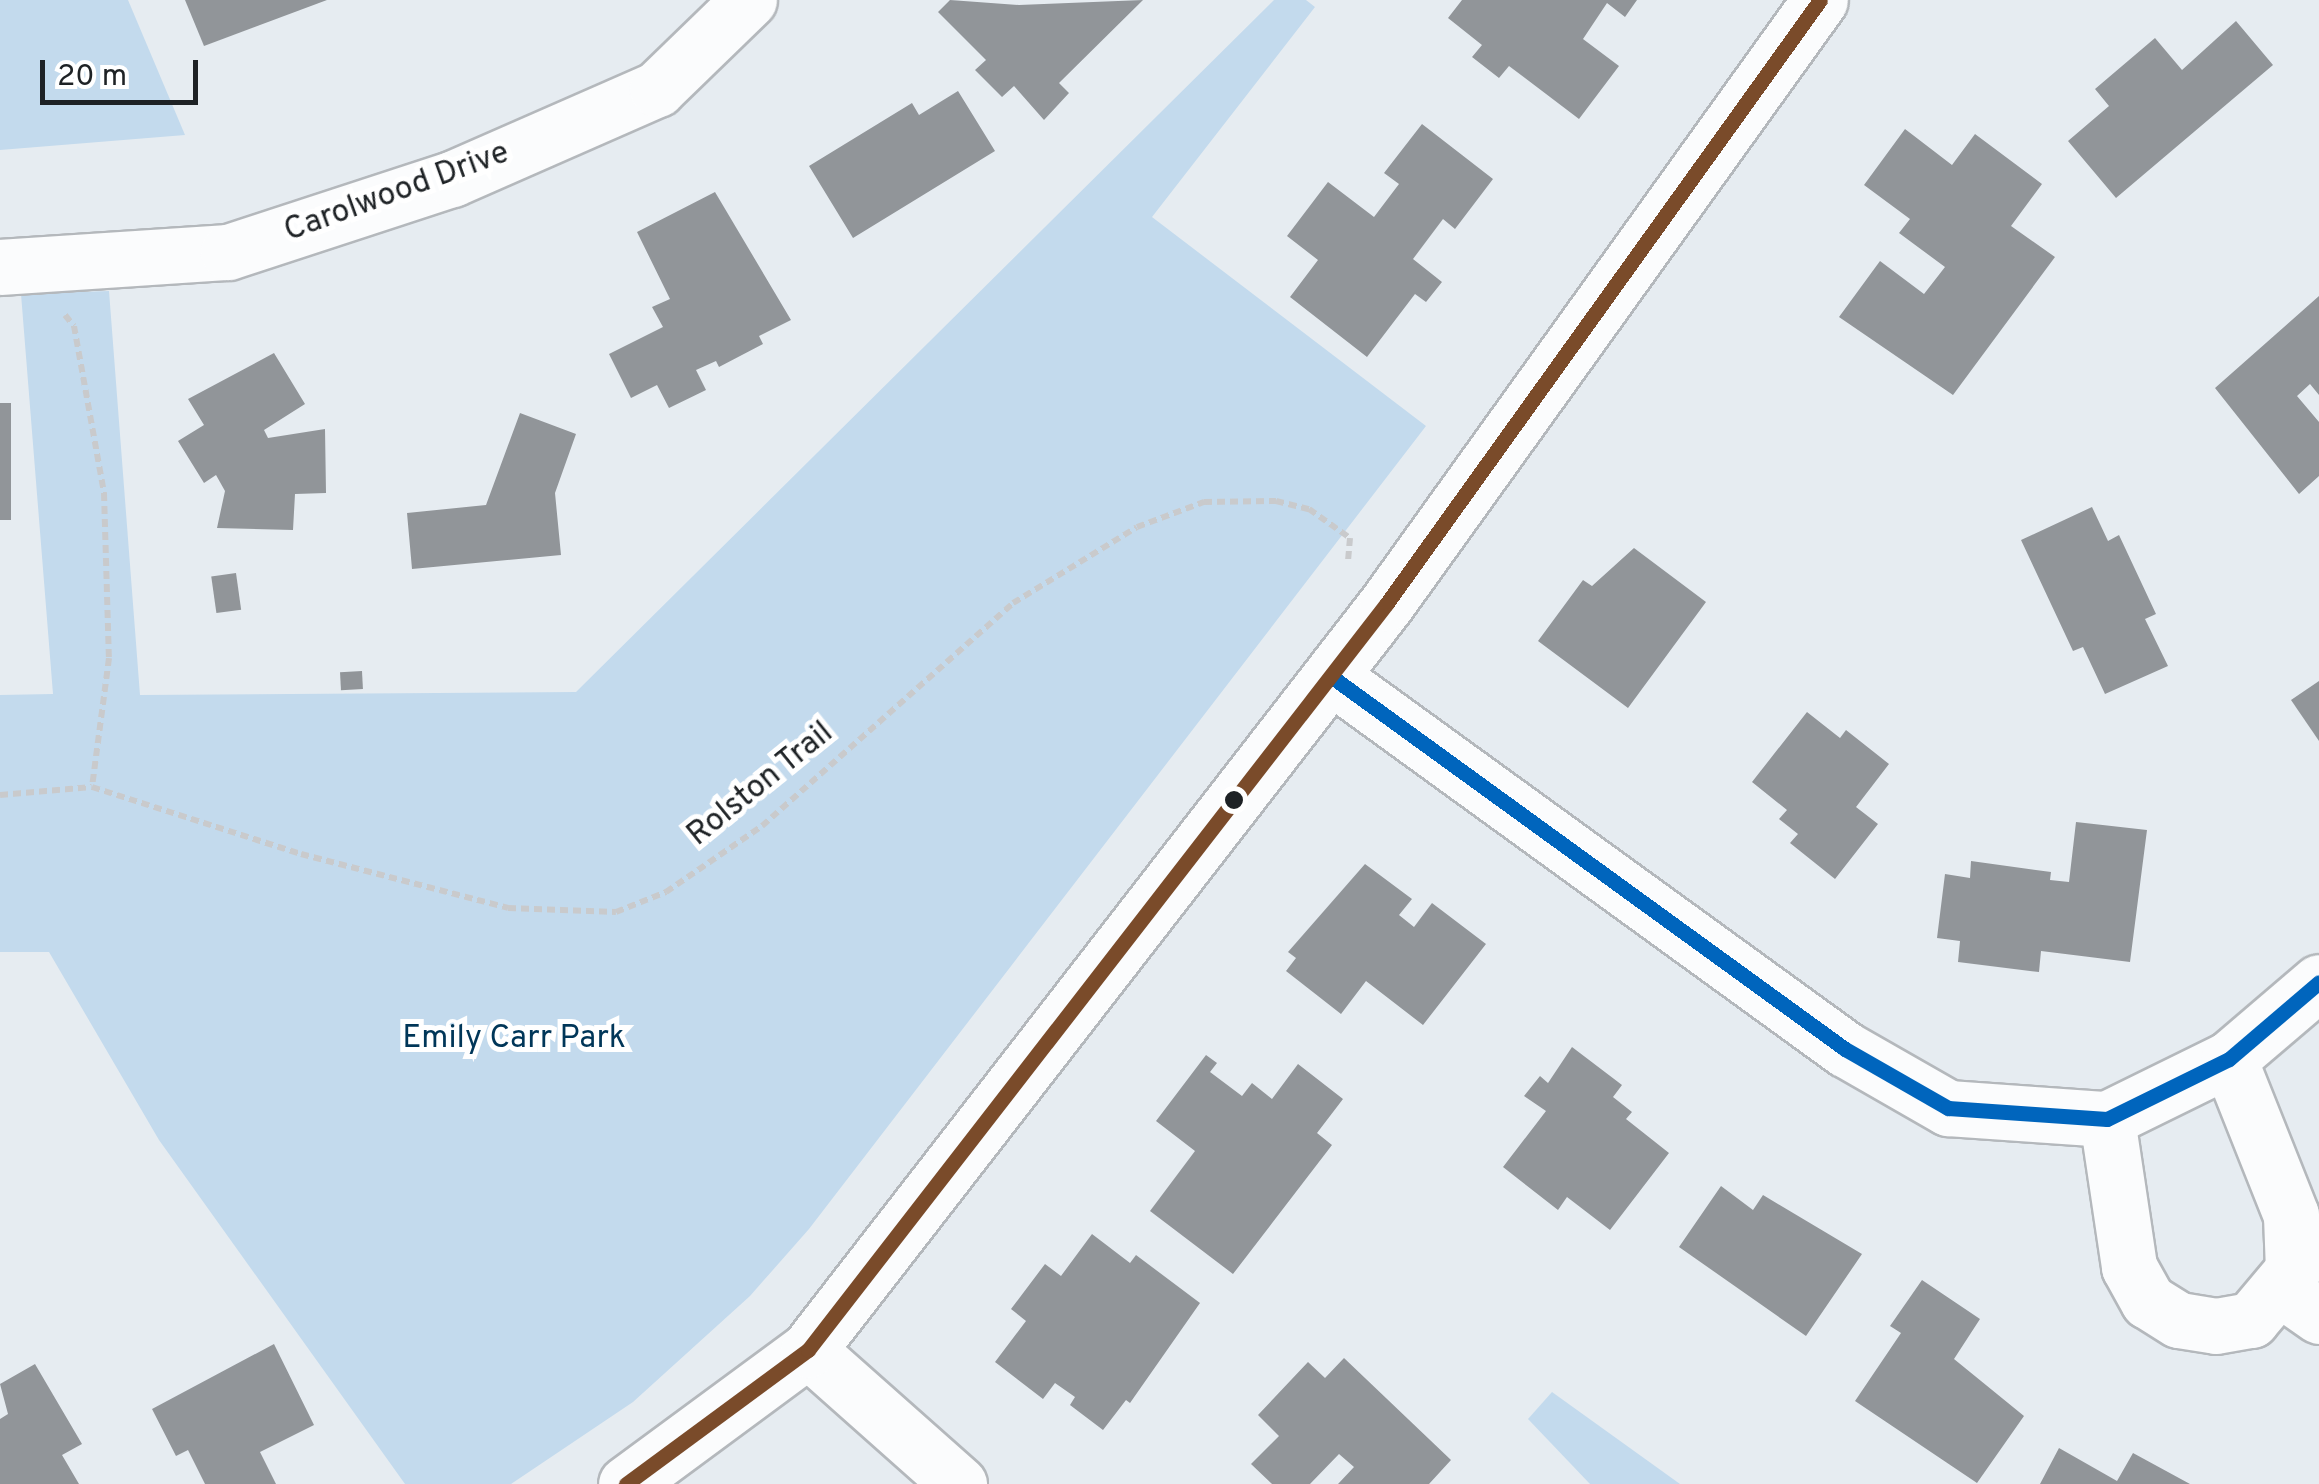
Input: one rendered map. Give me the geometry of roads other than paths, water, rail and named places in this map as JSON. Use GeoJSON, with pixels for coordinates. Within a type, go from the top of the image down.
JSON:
{"type":"FeatureCollection","features":[{"type":"Feature","properties":{"kind":"street","name":"Carolwood Drive"},"geometry":{"type":"LineString","coordinates":[[12,267],[228,252],[452,179],[657,88],[749,0]]}},
{"type":"Feature","properties":{"kind":"street"},"geometry":{"type":"LineString","coordinates":[[626,1484],[808,1350],[1387,603],[1820,0]]}},
{"type":"Feature","properties":{"kind":"street"},"geometry":{"type":"LineString","coordinates":[[1332,676],[1846,1048],[1948,1108],[2107,1118],[2230,1059],[2319,982]]}},
{"type":"Feature","properties":{"kind":"street"},"geometry":{"type":"LineString","coordinates":[[2107,1118],[2129,1266],[2148,1301],[2179,1320],[2216,1326],[2252,1320],[2300,1303],[2292,1270],[2292,1215],[2230,1059]]}},
{"type":"Feature","properties":{"kind":"street"},"geometry":{"type":"LineString","coordinates":[[808,1350],[958,1484]]}},
{"type":"Feature","properties":{"kind":"park label","name":"Emily Carr Park"},"geometry":{"type":"Point","coordinates":[514,1039]}}]}
